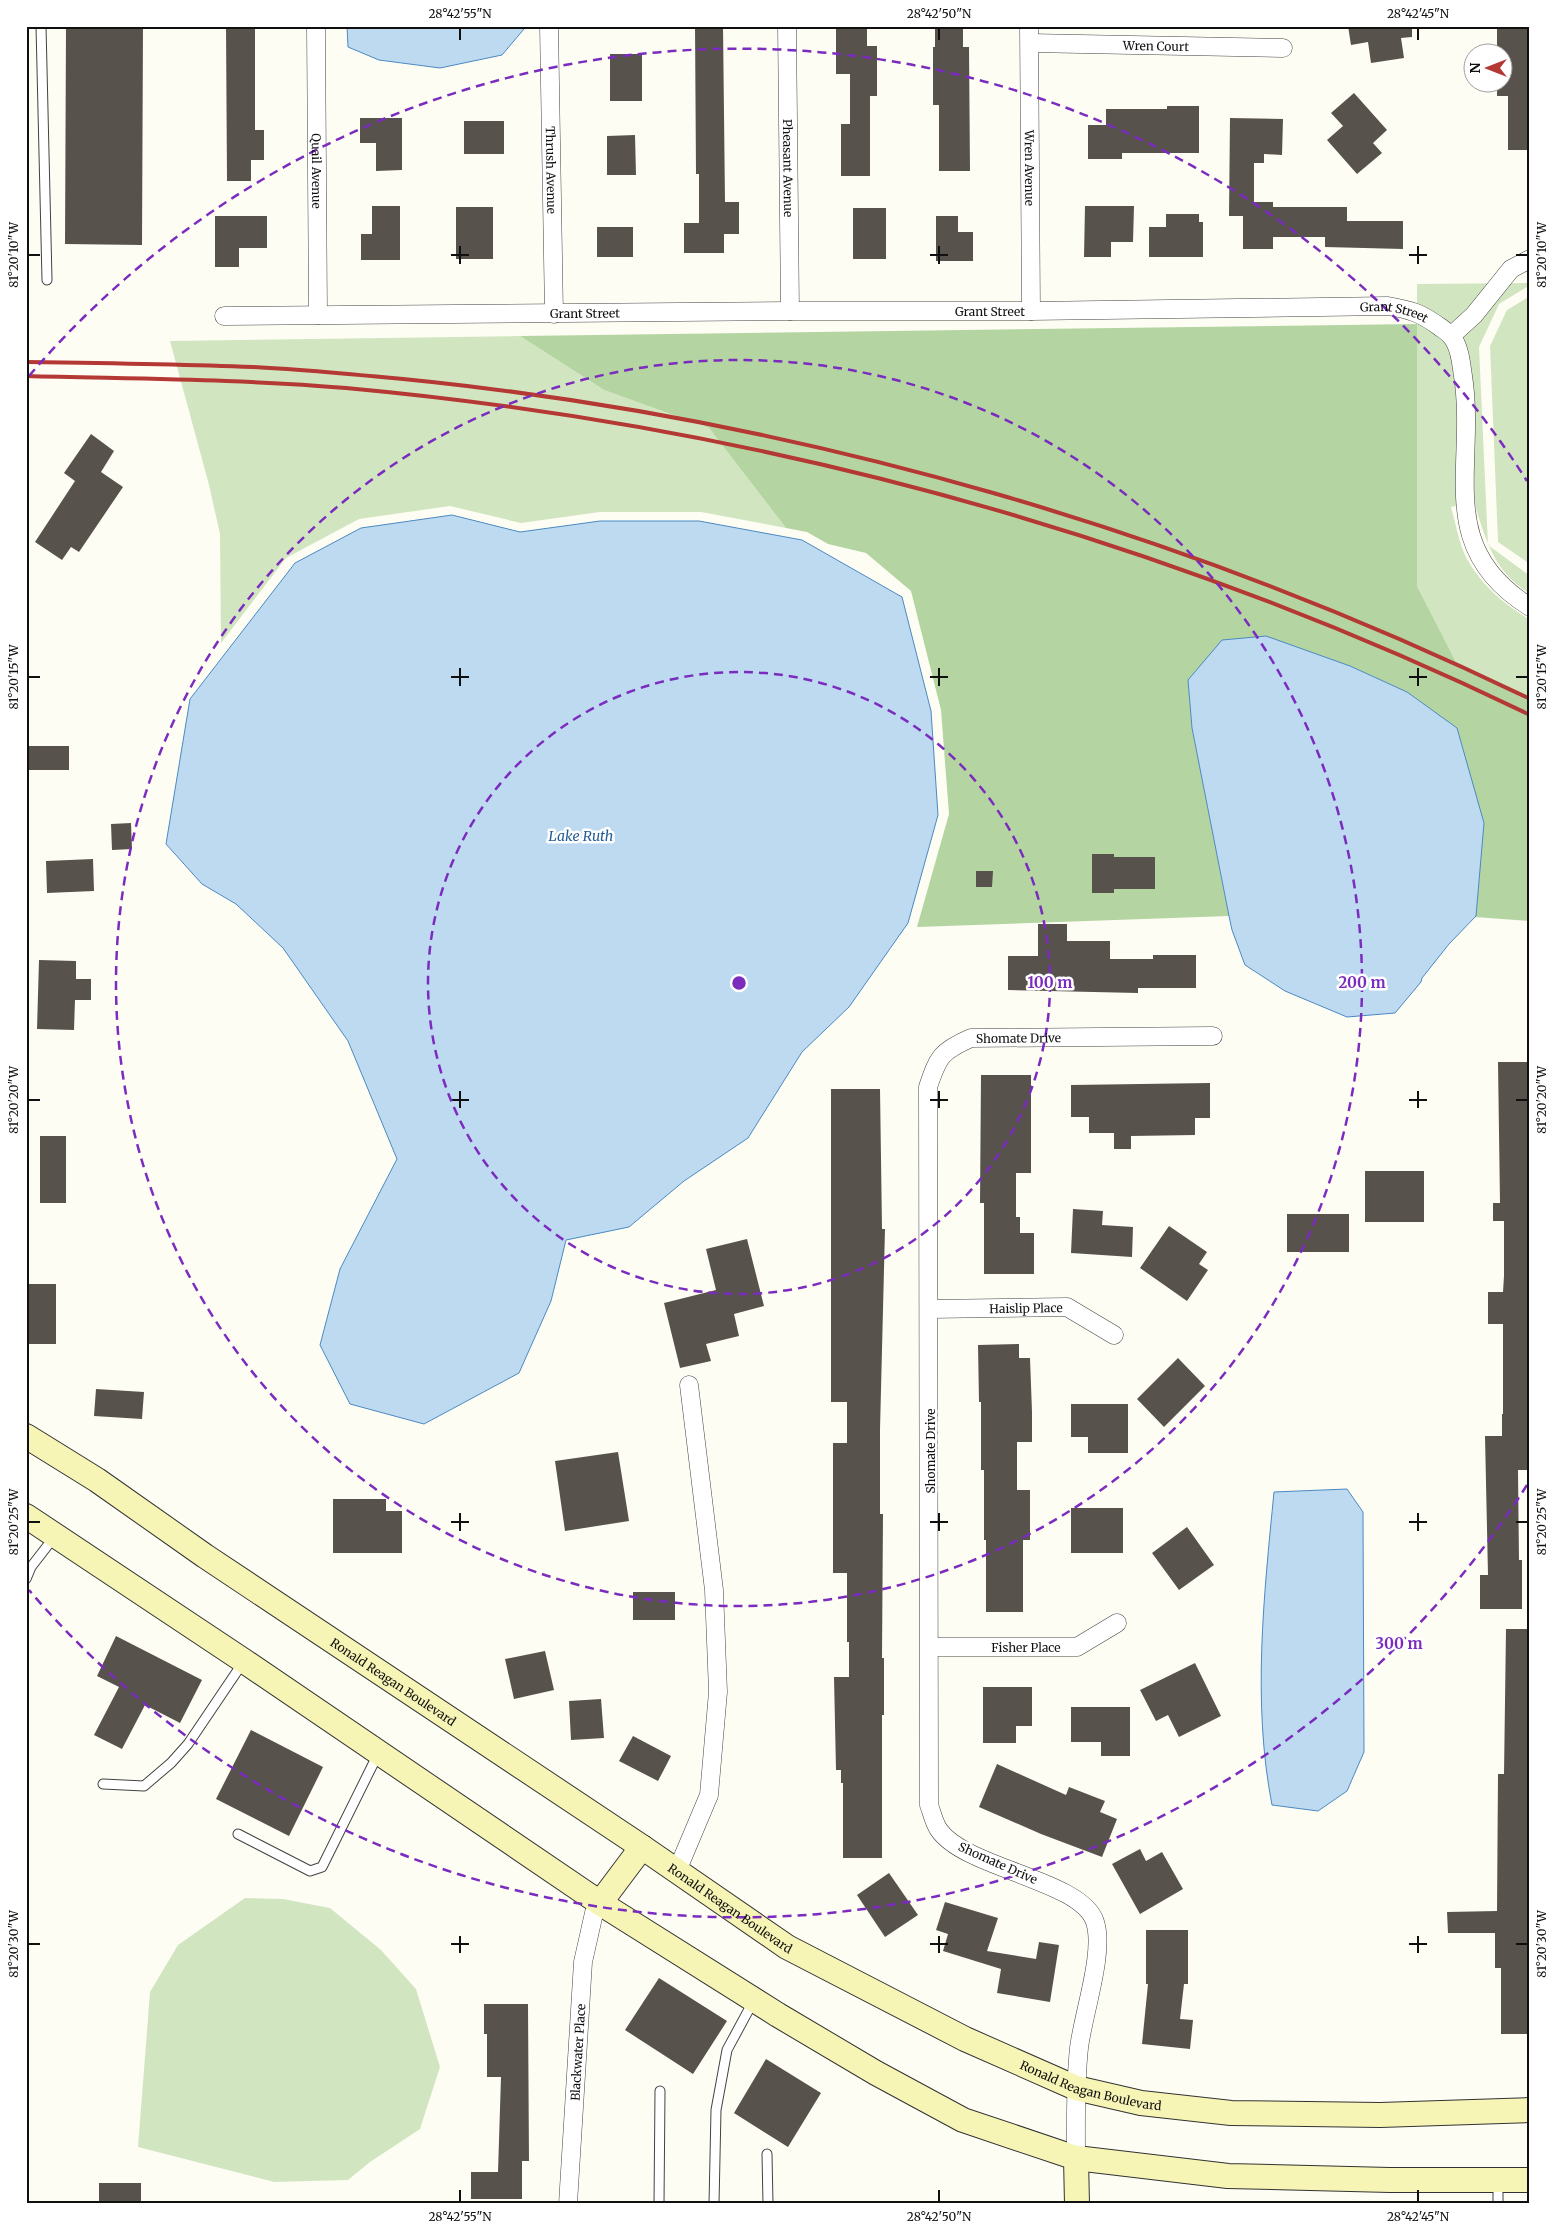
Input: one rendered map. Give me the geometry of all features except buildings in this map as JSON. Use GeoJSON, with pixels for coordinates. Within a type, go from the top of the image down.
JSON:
{"type":"FeatureCollection","features":[{"type":"Feature","properties":{"kind":"main road","name":"Ronald Reagan Boulevard"},"geometry":{"type":"LineString","coordinates":[[26,1436],[98,1480],[205,1556],[642,1846],[788,1947],[965,2039],[1076,2088],[1141,2103],[1231,2113],[1380,2115],[1530,2110]]}},
{"type":"Feature","properties":{"kind":"main road"},"geometry":{"type":"LineString","coordinates":[[26,1516],[379,1752],[600,1903],[754,2000],[876,2073],[963,2120],[1076,2158],[1228,2176],[1380,2180],[1530,2180]]}},
{"type":"Feature","properties":{"kind":"main road"},"geometry":{"type":"LineString","coordinates":[[600,1903],[642,1846]]}},
{"type":"Feature","properties":{"kind":"main road"},"geometry":{"type":"LineString","coordinates":[[1076,2158],[1077,2204]]}},
{"type":"Feature","properties":{"kind":"street","name":"Quail Avenue"},"geometry":{"type":"LineString","coordinates":[[316,26],[318,315]]}},
{"type":"Feature","properties":{"kind":"street","name":"Thrush Avenue"},"geometry":{"type":"LineString","coordinates":[[549,26],[554,314]]}},
{"type":"Feature","properties":{"kind":"street","name":"Pheasant Avenue"},"geometry":{"type":"LineString","coordinates":[[787,26],[790,311]]}},
{"type":"Feature","properties":{"kind":"street","name":"Wren Court"},"geometry":{"type":"LineString","coordinates":[[1029,35],[1283,48]]}},
{"type":"Feature","properties":{"kind":"street","name":"Wren Avenue"},"geometry":{"type":"LineString","coordinates":[[1029,35],[1031,311]]}},
{"type":"Feature","properties":{"kind":"street"},"geometry":{"type":"LineString","coordinates":[[1451,336],[1474,315],[1511,269],[1530,259]]}},
{"type":"Feature","properties":{"kind":"street","name":"Grant Street"},"geometry":{"type":"LineString","coordinates":[[224,316],[1031,311],[1388,306],[1415,311],[1427,317],[1451,336],[1460,353],[1465,390],[1465,515],[1477,552],[1494,578],[1517,599],[1530,607]]}},
{"type":"Feature","properties":{"kind":"street","name":"Shomate Drive"},"geometry":{"type":"LineString","coordinates":[[1076,2158],[1076,2088],[1079,2046],[1098,1945],[1095,1921],[1084,1903],[958,1847],[938,1830],[929,1805],[930,1308],[928,1087],[936,1062],[951,1047],[971,1038],[1213,1036]]}},
{"type":"Feature","properties":{"kind":"street","name":"Haislip Place"},"geometry":{"type":"LineString","coordinates":[[930,1308],[1067,1307],[1114,1335]]}},
{"type":"Feature","properties":{"kind":"street"},"geometry":{"type":"LineString","coordinates":[[677,1872],[709,1795],[718,1692],[714,1590],[690,1385]]}},
{"type":"Feature","properties":{"kind":"street","name":"Fisher Place"},"geometry":{"type":"LineString","coordinates":[[930,1647],[1077,1647],[1116,1623]]}},
{"type":"Feature","properties":{"kind":"street","name":"Blackwater Place"},"geometry":{"type":"LineString","coordinates":[[568,2204],[583,1962],[594,1912],[600,1903]]}},
{"type":"Feature","properties":{"kind":"lane"},"geometry":{"type":"LineString","coordinates":[[41,26],[48,280]]}},
{"type":"Feature","properties":{"kind":"lane"},"geometry":{"type":"LineString","coordinates":[[26,1579],[31,1567],[55,1535]]}},
{"type":"Feature","properties":{"kind":"lane"},"geometry":{"type":"LineString","coordinates":[[103,1784],[144,1786],[171,1764],[188,1744],[244,1661]]}},
{"type":"Feature","properties":{"kind":"lane"},"geometry":{"type":"LineString","coordinates":[[238,1834],[310,1871],[322,1868],[379,1752]]}},
{"type":"Feature","properties":{"kind":"lane"},"geometry":{"type":"LineString","coordinates":[[714,2204],[716,2110],[727,2050],[754,2000]]}},
{"type":"Feature","properties":{"kind":"lane"},"geometry":{"type":"LineString","coordinates":[[659,2204],[660,2091]]}},
{"type":"Feature","properties":{"kind":"lane"},"geometry":{"type":"LineString","coordinates":[[767,2154],[768,2204]]}},
{"type":"Feature","properties":{"kind":"lane"},"geometry":{"type":"LineString","coordinates":[[1498,2180],[1498,2204]]}},
{"type":"Feature","properties":{"kind":"green space"},"geometry":{"type":"Polygon","coordinates":[[[1530,283],[1530,285],[1499,304],[1479,347],[1488,543],[1474,502],[1451,507],[1462,547],[1473,569],[1494,594],[1530,620],[1530,702],[1456,662],[1417,586],[1417,284],[1530,283]]]}},
{"type":"Feature","properties":{"kind":"green space"},"geometry":{"type":"Polygon","coordinates":[[[1530,296],[1530,564],[1498,542],[1490,346],[1507,310],[1530,296]]]}},
{"type":"Feature","properties":{"kind":"green space"},"geometry":{"type":"Polygon","coordinates":[[[1417,324],[1417,586],[1456,662],[1530,702],[1530,921],[1475,917],[1484,823],[1435,712],[1407,692],[1350,666],[1188,680],[1192,728],[1229,916],[917,927],[949,814],[941,710],[911,591],[866,553],[828,544],[807,532],[786,528],[709,428],[604,390],[520,336],[1417,324]]]}},
{"type":"Feature","properties":{"kind":"green space"},"geometry":{"type":"Polygon","coordinates":[[[520,336],[604,390],[709,428],[786,528],[701,512],[600,512],[521,523],[450,506],[359,519],[286,558],[221,643],[220,534],[209,485],[170,341],[520,336]]]}},
{"type":"Feature","properties":{"kind":"green space"},"geometry":{"type":"Polygon","coordinates":[[[1489,546],[1530,576],[1530,594],[1507,575],[1499,565],[1489,546]]]}},
{"type":"Feature","properties":{"kind":"green space"},"geometry":{"type":"Polygon","coordinates":[[[245,1898],[283,1899],[330,1908],[381,1950],[416,1989],[440,2067],[420,2129],[370,2162],[348,2180],[274,2182],[138,2147],[150,1992],[178,1945],[245,1898]]]}},
{"type":"Feature","properties":{"kind":"water"},"geometry":{"type":"Polygon","coordinates":[[[347,26],[524,26],[524,29],[502,55],[440,68],[379,60],[348,47],[347,26]]]}},
{"type":"Feature","properties":{"kind":"water","name":"Lake Ruth"},"geometry":{"type":"Polygon","coordinates":[[[452,515],[520,532],[600,521],[699,521],[802,540],[902,597],[931,711],[938,815],[908,923],[849,1007],[802,1052],[748,1138],[684,1181],[629,1227],[566,1240],[551,1301],[519,1373],[424,1424],[350,1404],[320,1345],[340,1269],[397,1159],[348,1041],[283,948],[236,904],[202,884],[166,844],[190,699],[295,563],[361,528],[452,515]]]}},
{"type":"Feature","properties":{"kind":"water"},"geometry":{"type":"Polygon","coordinates":[[[1266,636],[1350,666],[1407,692],[1457,728],[1484,823],[1476,916],[1449,944],[1395,1013],[1347,1017],[1285,991],[1245,965],[1232,930],[1192,728],[1188,680],[1222,640],[1266,636]]]}},
{"type":"Feature","properties":{"kind":"water"},"geometry":{"type":"Polygon","coordinates":[[[1347,1489],[1363,1512],[1364,1752],[1347,1791],[1318,1811],[1272,1805],[1262,1727],[1261,1688],[1264,1609],[1274,1492],[1347,1489]]]}},
{"type":"Feature","properties":{"kind":"railway"},"geometry":{"type":"LineString","coordinates":[[26,362],[253,367],[320,371],[432,382],[574,401],[715,425],[855,456],[994,493],[1131,536],[1267,585],[1400,639],[1530,699]]}},
{"type":"Feature","properties":{"kind":"railway"},"geometry":{"type":"LineString","coordinates":[[26,376],[226,381],[346,388],[500,406],[653,430],[804,460],[953,498],[1100,542],[1245,593],[1389,651],[1530,715]]}}]}
